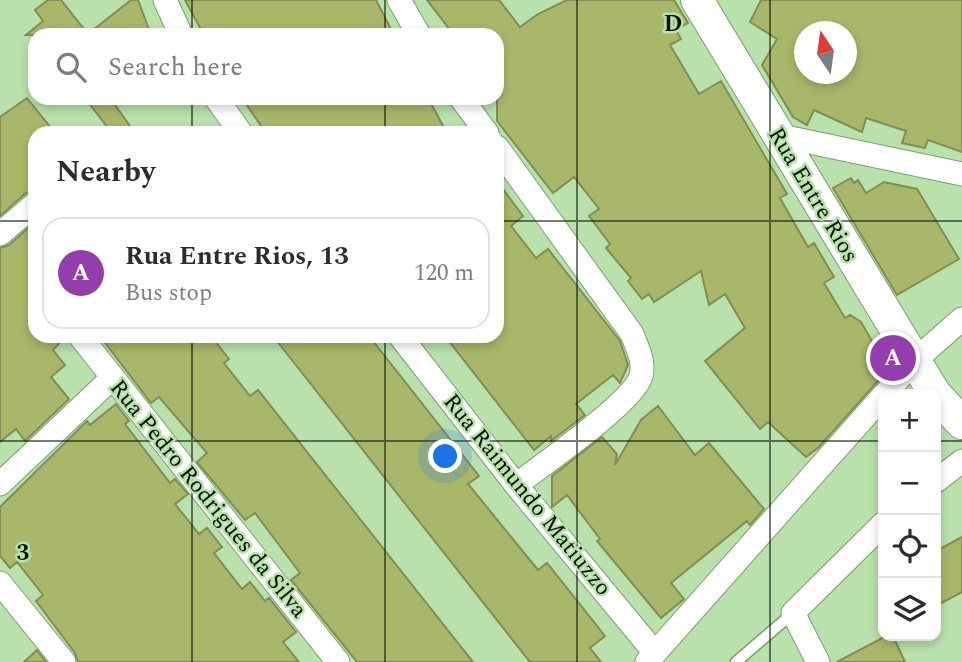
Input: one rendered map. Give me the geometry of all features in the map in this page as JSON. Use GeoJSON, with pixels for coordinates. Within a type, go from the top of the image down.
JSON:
{"type":"FeatureCollection","features":[{"type":"Feature","properties":{"kind":"street"},"geometry":{"type":"LineString","coordinates":[[165,0],[178,28]]}},
{"type":"Feature","properties":{"kind":"street"},"geometry":{"type":"LineString","coordinates":[[399,0],[415,28]]}},
{"type":"Feature","properties":{"kind":"street","name":"Rua Entre Rios"},"geometry":{"type":"LineString","coordinates":[[697,0],[931,389]]}},
{"type":"Feature","properties":{"kind":"street"},"geometry":{"type":"LineString","coordinates":[[221,105],[236,126]]}},
{"type":"Feature","properties":{"kind":"street"},"geometry":{"type":"LineString","coordinates":[[466,105],[481,126]]}},
{"type":"Feature","properties":{"kind":"street"},"geometry":{"type":"LineString","coordinates":[[776,135],[962,174]]}},
{"type":"Feature","properties":{"kind":"street"},"geometry":{"type":"LineString","coordinates":[[504,157],[632,334],[641,357],[642,374],[635,389],[618,404],[516,485]]}},
{"type":"Feature","properties":{"kind":"street"},"geometry":{"type":"LineString","coordinates":[[0,234],[28,210]]}},
{"type":"Feature","properties":{"kind":"street"},"geometry":{"type":"LineString","coordinates":[[889,389],[913,362],[962,319]]}},
{"type":"Feature","properties":{"kind":"street","name":"Rua Pedro Rodrigues da Silva"},"geometry":{"type":"LineString","coordinates":[[85,343],[338,662]]}},
{"type":"Feature","properties":{"kind":"street","name":"Rua Raimundo Matiuzzo"},"geometry":{"type":"LineString","coordinates":[[405,343],[651,657]]}},
{"type":"Feature","properties":{"kind":"street"},"geometry":{"type":"LineString","coordinates":[[0,484],[112,378]]}},
{"type":"Feature","properties":{"kind":"street","name":"Rua Entre Rios"},"geometry":{"type":"LineString","coordinates":[[941,401],[961,423]]}},
{"type":"Feature","properties":{"kind":"street"},"geometry":{"type":"LineString","coordinates":[[651,657],[878,402]]}},
{"type":"Feature","properties":{"kind":"street"},"geometry":{"type":"LineString","coordinates":[[941,477],[962,462]]}},
{"type":"Feature","properties":{"kind":"street"},"geometry":{"type":"LineString","coordinates":[[818,662],[793,613],[878,529]]}},
{"type":"Feature","properties":{"kind":"street"},"geometry":{"type":"LineString","coordinates":[[0,583],[64,662]]}},
{"type":"Feature","properties":{"kind":"lane"},"geometry":{"type":"LineString","coordinates":[[736,662],[793,613]]}},
{"type":"Feature","properties":{"kind":"building"},"geometry":{"type":"Polygon","coordinates":[[[48,0],[61,0],[83,28],[34,28],[43,21],[35,10],[48,0]]]}},
{"type":"Feature","properties":{"kind":"building"},"geometry":{"type":"Polygon","coordinates":[[[131,0],[138,0],[148,28],[96,28],[131,0]]]}},
{"type":"Feature","properties":{"kind":"building"},"geometry":{"type":"Polygon","coordinates":[[[185,0],[376,0],[390,28],[200,28],[185,0]]]}},
{"type":"Feature","properties":{"kind":"building"},"geometry":{"type":"Polygon","coordinates":[[[427,0],[499,0],[520,27],[538,14],[567,0],[674,0],[688,23],[676,30],[681,39],[670,45],[699,94],[721,81],[787,194],[780,198],[808,247],[814,243],[834,277],[824,283],[845,318],[850,315],[861,322],[884,362],[886,372],[819,447],[806,457],[768,422],[760,429],[705,361],[745,328],[725,294],[709,305],[701,271],[654,302],[649,294],[642,299],[628,281],[631,278],[606,248],[610,244],[589,216],[599,209],[574,177],[553,193],[504,130],[504,126],[497,121],[497,105],[504,105],[504,28],[449,28],[427,0]]]}},
{"type":"Feature","properties":{"kind":"building"},"geometry":{"type":"Polygon","coordinates":[[[761,0],[962,0],[962,152],[928,140],[925,148],[902,143],[906,131],[866,118],[862,132],[814,110],[807,125],[793,117],[762,65],[777,39],[750,22],[761,0]]]}},
{"type":"Feature","properties":{"kind":"building"},"geometry":{"type":"Polygon","coordinates":[[[27,98],[28,105],[33,105],[49,126],[28,126],[28,192],[0,216],[0,117],[27,98]]]}},
{"type":"Feature","properties":{"kind":"building"},"geometry":{"type":"Polygon","coordinates":[[[90,105],[115,105],[130,126],[107,126],[90,105]]]}},
{"type":"Feature","properties":{"kind":"building"},"geometry":{"type":"Polygon","coordinates":[[[247,105],[432,105],[443,126],[261,126],[247,105]]]}},
{"type":"Feature","properties":{"kind":"building"},"geometry":{"type":"Polygon","coordinates":[[[851,178],[854,183],[858,180],[866,193],[884,182],[917,189],[959,259],[897,295],[833,188],[851,178]]]}},
{"type":"Feature","properties":{"kind":"building"},"geometry":{"type":"Polygon","coordinates":[[[504,190],[523,216],[511,226],[536,258],[548,249],[620,341],[628,365],[620,383],[613,375],[576,404],[585,415],[551,441],[551,436],[534,450],[450,343],[504,343],[504,190]]]}},
{"type":"Feature","properties":{"kind":"building"},"geometry":{"type":"Polygon","coordinates":[[[28,228],[28,343],[60,343],[53,350],[65,365],[51,377],[69,399],[25,441],[16,429],[0,442],[0,248],[9,245],[28,228]]]}},
{"type":"Feature","properties":{"kind":"building"},"geometry":{"type":"Polygon","coordinates":[[[105,343],[216,343],[229,359],[224,363],[250,396],[258,390],[473,662],[357,662],[291,580],[300,573],[255,513],[245,520],[197,462],[207,453],[159,397],[151,403],[105,343]]]}},
{"type":"Feature","properties":{"kind":"building"},"geometry":{"type":"Polygon","coordinates":[[[279,343],[374,343],[479,476],[468,484],[538,570],[547,563],[605,636],[590,648],[601,662],[530,662],[279,343]]]}},
{"type":"Feature","properties":{"kind":"building"},"geometry":{"type":"Polygon","coordinates":[[[116,404],[129,421],[125,424],[170,483],[175,479],[188,494],[175,504],[199,534],[207,528],[222,547],[214,553],[242,589],[250,582],[265,601],[269,598],[296,632],[283,642],[299,662],[78,662],[75,653],[36,601],[43,595],[17,562],[10,568],[0,556],[0,507],[87,421],[90,425],[116,404]]]}},
{"type":"Feature","properties":{"kind":"building"},"geometry":{"type":"Polygon","coordinates":[[[658,406],[695,455],[709,443],[764,509],[750,525],[747,521],[671,583],[684,599],[661,618],[597,541],[600,539],[567,495],[552,507],[552,476],[602,437],[617,454],[615,465],[641,420],[658,406]]]}},
{"type":"Feature","properties":{"kind":"building"},"geometry":{"type":"Polygon","coordinates":[[[962,537],[962,592],[941,603],[941,578],[941,548],[962,537]]]}},
{"type":"Feature","properties":{"kind":"building"},"geometry":{"type":"Polygon","coordinates":[[[878,640],[895,641],[905,662],[837,662],[878,640]]]}},
{"type":"Feature","properties":{"kind":"building"},"geometry":{"type":"Polygon","coordinates":[[[37,650],[46,662],[24,662],[37,650]]]}},
{"type":"Feature","properties":{"kind":"place","name":"Rua Entre Rios, 13"},"geometry":{"type":"Point","coordinates":[893,358]}}]}
